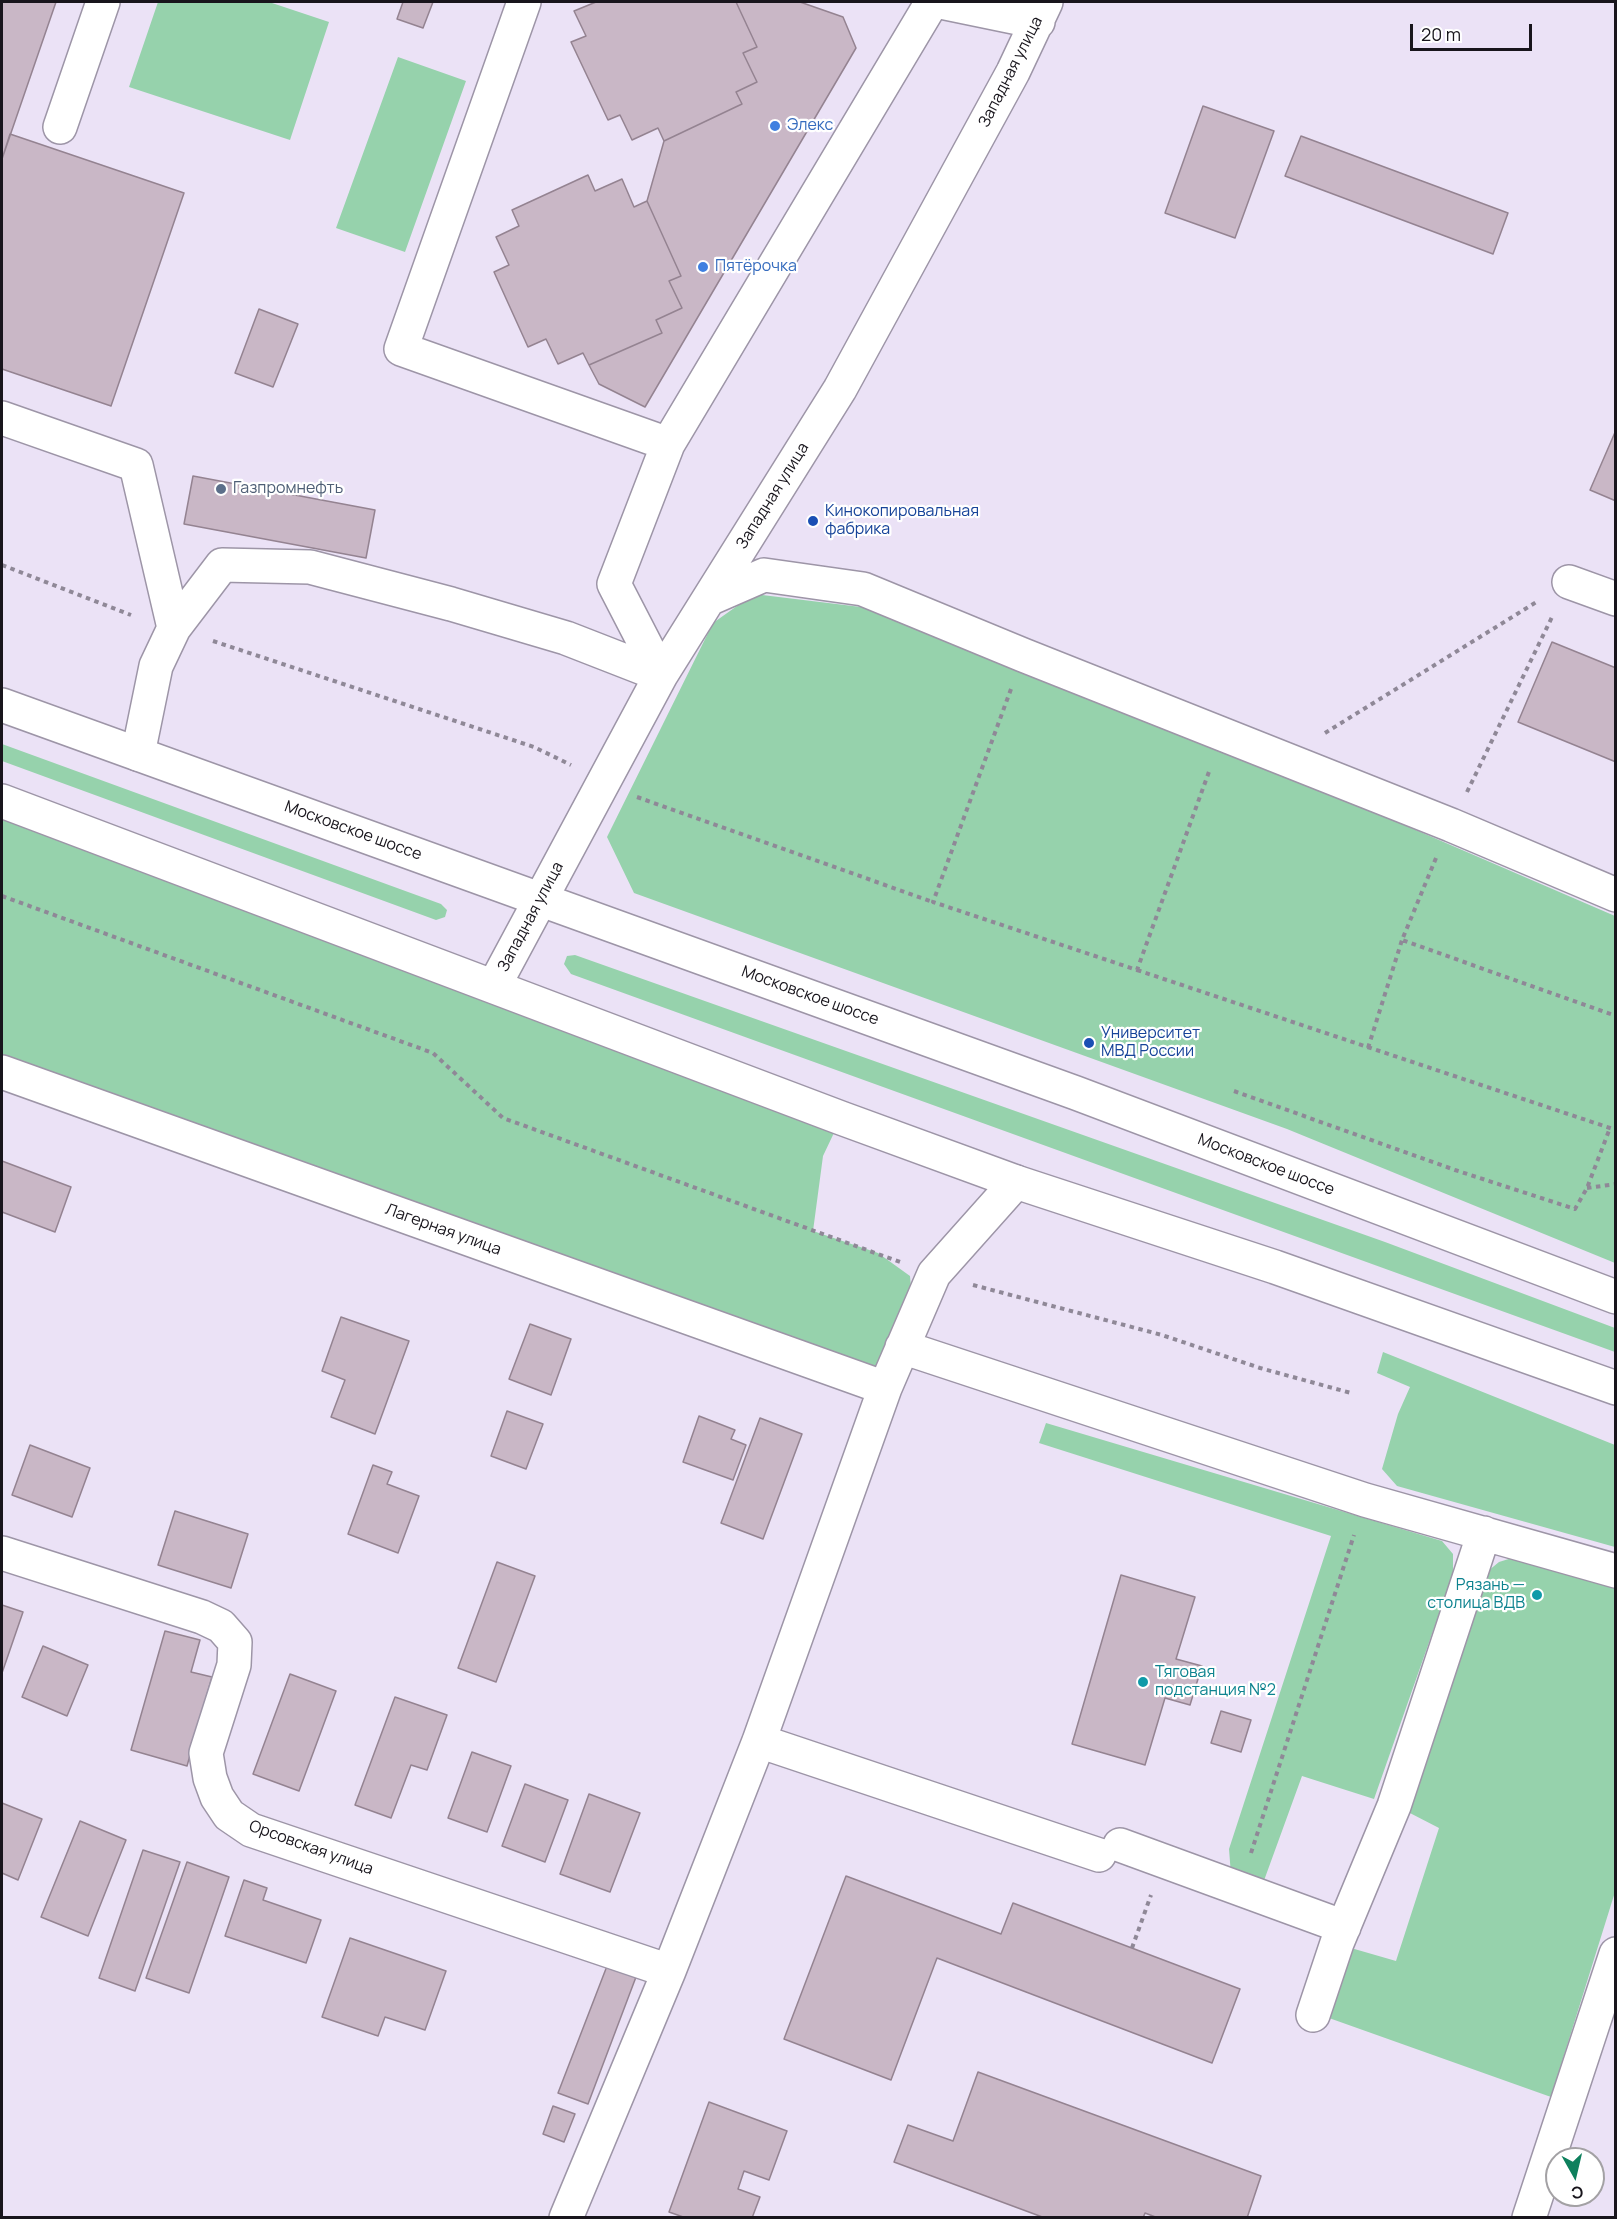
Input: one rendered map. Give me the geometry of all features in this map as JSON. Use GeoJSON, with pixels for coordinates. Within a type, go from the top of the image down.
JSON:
{"type":"FeatureCollection","features":[{"type":"Feature","properties":{"kind":"street"},"geometry":{"type":"LineString","coordinates":[[60,127],[103,2]]}},
{"type":"Feature","properties":{"kind":"street"},"geometry":{"type":"LineString","coordinates":[[524,2],[401,349],[668,444]]}},
{"type":"Feature","properties":{"kind":"street"},"geometry":{"type":"LineString","coordinates":[[661,675],[614,584],[668,444],[932,2]]}},
{"type":"Feature","properties":{"kind":"street"},"geometry":{"type":"LineString","coordinates":[[941,2],[1042,12]]}},
{"type":"Feature","properties":{"kind":"street","name":"Западная улица"},"geometry":{"type":"LineString","coordinates":[[494,986],[661,675],[840,389],[1013,72],[1042,12]]}},
{"type":"Feature","properties":{"kind":"street"},"geometry":{"type":"LineString","coordinates":[[2,418],[136,465],[174,628]]}},
{"type":"Feature","properties":{"kind":"street"},"geometry":{"type":"LineString","coordinates":[[138,754],[156,666],[174,628],[222,565],[310,567],[452,604],[566,638],[661,675]]}},
{"type":"Feature","properties":{"kind":"street"},"geometry":{"type":"LineString","coordinates":[[709,598],[764,575],[863,589],[1023,655],[1285,757],[1616,895]]}},
{"type":"Feature","properties":{"kind":"street"},"geometry":{"type":"LineString","coordinates":[[1569,582],[1616,599]]}},
{"type":"Feature","properties":{"kind":"street","name":"Московское шоссе"},"geometry":{"type":"LineString","coordinates":[[2,705],[1076,1093],[1616,1297]]}},
{"type":"Feature","properties":{"kind":"street"},"geometry":{"type":"LineString","coordinates":[[2,801],[1016,1182],[1275,1268],[1616,1388]]}},
{"type":"Feature","properties":{"kind":"street","name":"Лагерная улица"},"geometry":{"type":"LineString","coordinates":[[2,1072],[885,1388]]}},
{"type":"Feature","properties":{"kind":"street"},"geometry":{"type":"LineString","coordinates":[[566,2217],[669,1971],[759,1741],[885,1388],[902,1347],[934,1274],[1016,1182]]}},
{"type":"Feature","properties":{"kind":"street"},"geometry":{"type":"LineString","coordinates":[[902,1347],[1365,1500],[1616,1571]]}},
{"type":"Feature","properties":{"kind":"street"},"geometry":{"type":"LineString","coordinates":[[1313,2015],[1344,1927],[1394,1806],[1484,1533]]}},
{"type":"Feature","properties":{"kind":"street","name":"Орсовская улица"},"geometry":{"type":"LineString","coordinates":[[2,1553],[201,1617],[221,1626],[235,1642],[234,1665],[206,1754],[210,1778],[217,1797],[229,1815],[251,1830],[669,1971]]}},
{"type":"Feature","properties":{"kind":"street"},"geometry":{"type":"LineString","coordinates":[[759,1741],[1109,1850],[1164,1861],[1344,1927]]}},
{"type":"Feature","properties":{"kind":"street"},"geometry":{"type":"LineString","coordinates":[[1529,2217],[1616,1954]]}},
{"type":"Feature","properties":{"kind":"path"},"geometry":{"type":"LineString","coordinates":[[2,565],[113,609],[534,747],[629,794],[933,902],[1616,1131]]}},
{"type":"Feature","properties":{"kind":"path"},"geometry":{"type":"LineString","coordinates":[[1285,757],[1569,582]]}},
{"type":"Feature","properties":{"kind":"path"},"geometry":{"type":"LineString","coordinates":[[933,902],[1023,655]]}},
{"type":"Feature","properties":{"kind":"path"},"geometry":{"type":"LineString","coordinates":[[1137,970],[1224,733]]}},
{"type":"Feature","properties":{"kind":"path"},"geometry":{"type":"LineString","coordinates":[[2,896],[433,1053],[503,1118],[934,1274],[1162,1335],[1260,1368],[1351,1393]]}},
{"type":"Feature","properties":{"kind":"path"},"geometry":{"type":"LineString","coordinates":[[1368,1048],[1402,940]]}},
{"type":"Feature","properties":{"kind":"path"},"geometry":{"type":"LineString","coordinates":[[1234,1091],[1455,1170],[1575,1209],[1587,1188],[1610,1128]]}},
{"type":"Feature","properties":{"kind":"path"},"geometry":{"type":"LineString","coordinates":[[1587,1188],[1616,1184]]}},
{"type":"Feature","properties":{"kind":"path"},"geometry":{"type":"LineString","coordinates":[[1239,1889],[1365,1500]]}},
{"type":"Feature","properties":{"kind":"path"},"geometry":{"type":"LineString","coordinates":[[1132,1948],[1164,1861]]}},
{"type":"Feature","properties":{"kind":"green space"},"geometry":{"type":"Polygon","coordinates":[[[158,2],[269,2],[329,22],[290,140],[129,87],[158,2]]]}},
{"type":"Feature","properties":{"kind":"green space"},"geometry":{"type":"Polygon","coordinates":[[[398,57],[466,81],[405,252],[336,228],[398,57]]]}},
{"type":"Feature","properties":{"kind":"green space"},"geometry":{"type":"Polygon","coordinates":[[[754,594],[861,607],[1219,745],[1615,916],[1615,1263],[1287,1129],[634,893],[607,837],[713,623],[754,594]]]}},
{"type":"Feature","properties":{"kind":"green space"},"geometry":{"type":"Polygon","coordinates":[[[2,744],[441,904],[447,910],[445,917],[436,920],[2,761],[2,744]]]}},
{"type":"Feature","properties":{"kind":"green space"},"geometry":{"type":"Polygon","coordinates":[[[2,814],[841,1118],[823,1156],[813,1231],[878,1253],[910,1276],[914,1320],[885,1388],[2,1072],[2,814]]]}},
{"type":"Feature","properties":{"kind":"green space"},"geometry":{"type":"Polygon","coordinates":[[[575,955],[1385,1242],[1615,1328],[1615,1352],[571,974],[564,964],[567,956],[575,955]]]}},
{"type":"Feature","properties":{"kind":"green space"},"geometry":{"type":"Polygon","coordinates":[[[1383,1352],[1615,1445],[1615,1547],[1397,1486],[1382,1469],[1398,1414],[1410,1387],[1377,1373],[1383,1352]]]}},
{"type":"Feature","properties":{"kind":"green space"},"geometry":{"type":"Polygon","coordinates":[[[1046,1423],[1442,1541],[1453,1554],[1453,1574],[1374,1799],[1302,1776],[1262,1886],[1231,1875],[1229,1849],[1331,1536],[1039,1443],[1046,1423]]]}},
{"type":"Feature","properties":{"kind":"green space"},"geometry":{"type":"Polygon","coordinates":[[[1515,1557],[1615,1587],[1615,1892],[1551,2097],[1329,2018],[1351,1948],[1396,1961],[1439,1828],[1406,1811],[1488,1571],[1499,1562],[1515,1557]]]}},
{"type":"Feature","properties":{"kind":"building"},"geometry":{"type":"Polygon","coordinates":[[[2,2],[56,2],[2,159],[2,2]]]}},
{"type":"Feature","properties":{"kind":"building"},"geometry":{"type":"Polygon","coordinates":[[[403,2],[433,2],[423,28],[397,19],[403,2]]]}},
{"type":"Feature","properties":{"kind":"building"},"geometry":{"type":"Polygon","coordinates":[[[596,2],[736,2],[757,47],[743,53],[757,82],[736,92],[742,104],[664,141],[658,128],[632,140],[620,115],[608,120],[571,42],[586,36],[574,11],[596,2]]]}},
{"type":"Feature","properties":{"kind":"building"},"geometry":{"type":"Polygon","coordinates":[[[736,2],[800,2],[843,17],[856,48],[645,407],[599,384],[589,365],[662,333],[656,320],[682,308],[669,281],[681,276],[647,201],[664,141],[742,104],[736,92],[757,82],[743,53],[757,47],[736,2]]]}},
{"type":"Feature","properties":{"kind":"building"},"geometry":{"type":"Polygon","coordinates":[[[1203,106],[1274,131],[1235,238],[1165,213],[1203,106]]]}},
{"type":"Feature","properties":{"kind":"building"},"geometry":{"type":"Polygon","coordinates":[[[10,134],[184,193],[111,406],[2,369],[2,159],[10,134]]]}},
{"type":"Feature","properties":{"kind":"building"},"geometry":{"type":"Polygon","coordinates":[[[1301,136],[1508,213],[1493,254],[1285,176],[1301,136]]]}},
{"type":"Feature","properties":{"kind":"building"},"geometry":{"type":"Polygon","coordinates":[[[588,175],[595,191],[622,179],[634,207],[647,201],[681,276],[669,281],[682,308],[656,320],[662,333],[589,365],[583,353],[558,364],[546,339],[528,347],[494,272],[509,265],[496,237],[519,226],[512,210],[588,175]]]}},
{"type":"Feature","properties":{"kind":"building"},"geometry":{"type":"Polygon","coordinates":[[[259,309],[298,324],[273,387],[235,373],[259,309]]]}},
{"type":"Feature","properties":{"kind":"building"},"geometry":{"type":"Polygon","coordinates":[[[1616,430],[1616,501],[1590,490],[1616,430]]]}},
{"type":"Feature","properties":{"kind":"building"},"geometry":{"type":"Polygon","coordinates":[[[193,476],[375,510],[366,558],[184,524],[193,476]]]}},
{"type":"Feature","properties":{"kind":"building"},"geometry":{"type":"Polygon","coordinates":[[[1552,642],[1616,668],[1616,762],[1518,722],[1552,642]]]}},
{"type":"Feature","properties":{"kind":"building"},"geometry":{"type":"Polygon","coordinates":[[[2,1161],[71,1187],[55,1232],[2,1212],[2,1161]]]}},
{"type":"Feature","properties":{"kind":"building"},"geometry":{"type":"Polygon","coordinates":[[[341,1317],[409,1341],[375,1434],[331,1417],[345,1380],[322,1371],[341,1317]]]}},
{"type":"Feature","properties":{"kind":"building"},"geometry":{"type":"Polygon","coordinates":[[[530,1324],[571,1339],[551,1395],[509,1379],[530,1324]]]}},
{"type":"Feature","properties":{"kind":"building"},"geometry":{"type":"Polygon","coordinates":[[[507,1411],[543,1424],[526,1469],[491,1456],[507,1411]]]}},
{"type":"Feature","properties":{"kind":"building"},"geometry":{"type":"Polygon","coordinates":[[[699,1416],[735,1430],[731,1439],[746,1445],[733,1480],[683,1462],[699,1416]]]}},
{"type":"Feature","properties":{"kind":"building"},"geometry":{"type":"Polygon","coordinates":[[[760,1418],[802,1434],[763,1539],[721,1523],[760,1418]]]}},
{"type":"Feature","properties":{"kind":"building"},"geometry":{"type":"Polygon","coordinates":[[[30,1445],[90,1468],[72,1517],[12,1495],[30,1445]]]}},
{"type":"Feature","properties":{"kind":"building"},"geometry":{"type":"Polygon","coordinates":[[[373,1465],[392,1472],[387,1484],[419,1496],[398,1553],[348,1534],[373,1465]]]}},
{"type":"Feature","properties":{"kind":"building"},"geometry":{"type":"Polygon","coordinates":[[[175,1511],[248,1534],[231,1588],[158,1565],[175,1511]]]}},
{"type":"Feature","properties":{"kind":"building"},"geometry":{"type":"Polygon","coordinates":[[[497,1562],[535,1576],[496,1682],[458,1668],[497,1562]]]}},
{"type":"Feature","properties":{"kind":"building","name":"Тяговая подстанция №2"},"geometry":{"type":"Polygon","coordinates":[[[1121,1575],[1195,1597],[1176,1659],[1202,1666],[1190,1705],[1165,1698],[1145,1765],[1072,1744],[1121,1575]]]}},
{"type":"Feature","properties":{"kind":"building"},"geometry":{"type":"Polygon","coordinates":[[[2,1605],[23,1612],[2,1673],[2,1605]]]}},
{"type":"Feature","properties":{"kind":"building"},"geometry":{"type":"Polygon","coordinates":[[[165,1631],[200,1640],[191,1672],[212,1677],[187,1766],[131,1750],[165,1631]]]}},
{"type":"Feature","properties":{"kind":"building"},"geometry":{"type":"Polygon","coordinates":[[[43,1646],[88,1665],[67,1716],[22,1697],[43,1646]]]}},
{"type":"Feature","properties":{"kind":"building"},"geometry":{"type":"Polygon","coordinates":[[[290,1674],[336,1691],[299,1791],[253,1774],[290,1674]]]}},
{"type":"Feature","properties":{"kind":"building"},"geometry":{"type":"Polygon","coordinates":[[[395,1697],[447,1715],[427,1770],[411,1765],[391,1818],[355,1805],[395,1697]]]}},
{"type":"Feature","properties":{"kind":"building"},"geometry":{"type":"Polygon","coordinates":[[[1221,1711],[1251,1720],[1241,1752],[1211,1743],[1221,1711]]]}},
{"type":"Feature","properties":{"kind":"building"},"geometry":{"type":"Polygon","coordinates":[[[472,1752],[511,1766],[487,1832],[448,1818],[472,1752]]]}},
{"type":"Feature","properties":{"kind":"building"},"geometry":{"type":"Polygon","coordinates":[[[525,1784],[568,1800],[545,1862],[502,1846],[525,1784]]]}},
{"type":"Feature","properties":{"kind":"building"},"geometry":{"type":"Polygon","coordinates":[[[589,1794],[640,1813],[610,1892],[560,1874],[589,1794]]]}},
{"type":"Feature","properties":{"kind":"building"},"geometry":{"type":"Polygon","coordinates":[[[2,1803],[42,1819],[18,1880],[2,1873],[2,1803]]]}},
{"type":"Feature","properties":{"kind":"building"},"geometry":{"type":"Polygon","coordinates":[[[80,1821],[126,1840],[88,1936],[41,1917],[80,1821]]]}},
{"type":"Feature","properties":{"kind":"building"},"geometry":{"type":"Polygon","coordinates":[[[143,1850],[180,1862],[135,1991],[99,1978],[143,1850]]]}},
{"type":"Feature","properties":{"kind":"building"},"geometry":{"type":"Polygon","coordinates":[[[187,1862],[229,1877],[189,1993],[146,1978],[187,1862]]]}},
{"type":"Feature","properties":{"kind":"building"},"geometry":{"type":"Polygon","coordinates":[[[846,1876],[1001,1934],[1013,1903],[1240,1989],[1212,2063],[937,1958],[891,2080],[784,2039],[846,1876]]]}},
{"type":"Feature","properties":{"kind":"building"},"geometry":{"type":"Polygon","coordinates":[[[244,1880],[267,1888],[263,1900],[321,1920],[306,1963],[225,1936],[244,1880]]]}},
{"type":"Feature","properties":{"kind":"building"},"geometry":{"type":"Polygon","coordinates":[[[350,1938],[446,1971],[425,2030],[385,2017],[378,2036],[322,2017],[350,1938]]]}},
{"type":"Feature","properties":{"kind":"building"},"geometry":{"type":"Polygon","coordinates":[[[607,1966],[636,1977],[588,2104],[558,2093],[607,1966]]]}},
{"type":"Feature","properties":{"kind":"building"},"geometry":{"type":"Polygon","coordinates":[[[978,2072],[1261,2176],[1247,2218],[1158,2218],[1145,2213],[1143,2218],[1045,2218],[894,2162],[908,2125],[953,2141],[978,2072]]]}},
{"type":"Feature","properties":{"kind":"building"},"geometry":{"type":"Polygon","coordinates":[[[709,2102],[787,2131],[769,2180],[744,2171],[738,2189],[760,2197],[752,2218],[686,2218],[669,2212],[709,2102]]]}},
{"type":"Feature","properties":{"kind":"building"},"geometry":{"type":"Polygon","coordinates":[[[553,2106],[575,2114],[564,2142],[543,2134],[553,2106]]]}},
{"type":"Feature","properties":{"kind":"place","name":"Элекс"},"geometry":{"type":"Point","coordinates":[775,126]}},
{"type":"Feature","properties":{"kind":"place","name":"Пятёрочка"},"geometry":{"type":"Point","coordinates":[703,267]}},
{"type":"Feature","properties":{"kind":"place","name":"Газпромнефть"},"geometry":{"type":"Point","coordinates":[221,489]}},
{"type":"Feature","properties":{"kind":"place","name":"Кинокопировальная фабрика"},"geometry":{"type":"Point","coordinates":[813,521]}},
{"type":"Feature","properties":{"kind":"place","name":"Университет МВД России"},"geometry":{"type":"Point","coordinates":[1089,1043]}},
{"type":"Feature","properties":{"kind":"place","name":"Рязань — столица ВДВ"},"geometry":{"type":"Point","coordinates":[1537,1595]}},
{"type":"Feature","properties":{"kind":"place","name":"Тяговая подстанция №2"},"geometry":{"type":"Point","coordinates":[1143,1682]}}]}
